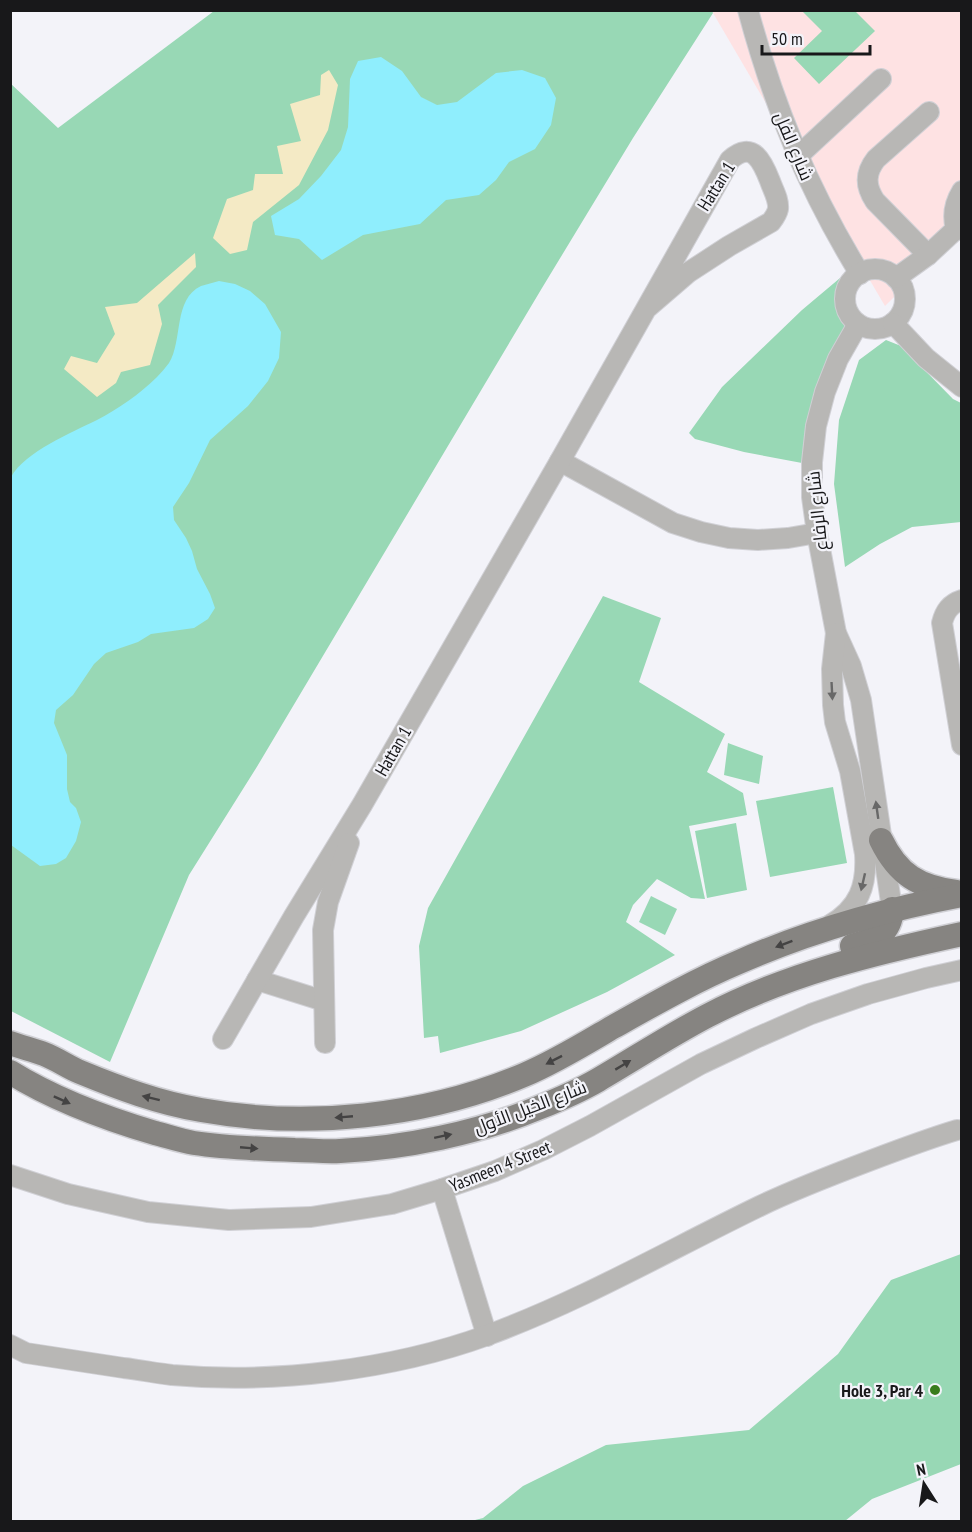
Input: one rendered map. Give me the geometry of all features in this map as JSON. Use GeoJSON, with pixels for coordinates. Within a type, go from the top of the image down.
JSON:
{"type":"FeatureCollection","features":[{"type":"Feature","properties":{"kind":"main road"},"geometry":{"type":"LineString","coordinates":[[881,840],[887,853],[911,878],[929,887],[962,894]]}},
{"type":"Feature","properties":{"kind":"main road","name":"شارع الخيل الأول"},"geometry":{"type":"LineString","coordinates":[[10,1043],[43,1054],[134,1094],[200,1110],[269,1118],[336,1118],[402,1110],[462,1098],[524,1075],[693,983],[737,962],[826,928],[892,909],[962,894]]}},
{"type":"Feature","properties":{"kind":"main road"},"geometry":{"type":"LineString","coordinates":[[794,978],[800,969],[816,957],[876,938],[884,933],[889,926],[892,909]]}},
{"type":"Feature","properties":{"kind":"main road","name":"شارع الخيل الأول"},"geometry":{"type":"LineString","coordinates":[[10,1072],[21,1083],[64,1102],[122,1124],[192,1143],[266,1149],[340,1151],[408,1144],[474,1130],[537,1109],[595,1082],[707,1016],[764,989],[876,954],[962,934]]}},
{"type":"Feature","properties":{"kind":"main road"},"geometry":{"type":"LineString","coordinates":[[10,1028],[43,1054]]}},
{"type":"Feature","properties":{"kind":"street","name":"شارع الفل"},"geometry":{"type":"LineString","coordinates":[[748,10],[768,80],[798,156],[826,216],[860,274]]}},
{"type":"Feature","properties":{"kind":"street"},"geometry":{"type":"LineString","coordinates":[[798,156],[881,79]]}},
{"type":"Feature","properties":{"kind":"street"},"geometry":{"type":"LineString","coordinates":[[928,255],[875,201],[867,184],[867,175],[876,159],[929,112]]}},
{"type":"Feature","properties":{"kind":"street","name":"Hattan 1"},"geometry":{"type":"LineString","coordinates":[[223,1039],[362,805],[730,160],[742,153],[756,155],[762,160],[777,200],[778,208],[771,222],[689,272],[646,309]]}},
{"type":"Feature","properties":{"kind":"street"},"geometry":{"type":"LineString","coordinates":[[896,278],[958,230],[953,220],[954,210],[962,191]]}},
{"type":"Feature","properties":{"kind":"street"},"geometry":{"type":"LineString","coordinates":[[690,229],[712,256]]}},
{"type":"Feature","properties":{"kind":"street"},"geometry":{"type":"LineString","coordinates":[[869,270],[879,270],[896,278],[905,296],[900,316],[885,328],[866,328],[858,324],[846,308],[845,298],[852,280],[869,270]]}},
{"type":"Feature","properties":{"kind":"street"},"geometry":{"type":"LineString","coordinates":[[893,323],[926,358],[962,387]]}},
{"type":"Feature","properties":{"kind":"street","name":"شارع الرفاع"},"geometry":{"type":"LineString","coordinates":[[858,324],[838,359],[825,392],[816,426],[812,462],[812,497],[836,633],[851,666],[861,700],[892,909]]}},
{"type":"Feature","properties":{"kind":"street"},"geometry":{"type":"LineString","coordinates":[[560,461],[673,523],[701,532],[729,538],[758,540],[788,538],[817,532]]}},
{"type":"Feature","properties":{"kind":"street"},"geometry":{"type":"LineString","coordinates":[[962,600],[951,605],[942,623],[962,745]]}},
{"type":"Feature","properties":{"kind":"street","name":"شارع الرفاع"},"geometry":{"type":"LineString","coordinates":[[826,928],[848,912],[857,901],[866,866],[850,771],[835,722],[832,669],[836,633]]}},
{"type":"Feature","properties":{"kind":"street"},"geometry":{"type":"LineString","coordinates":[[325,1043],[323,930],[328,902],[362,805]]}},
{"type":"Feature","properties":{"kind":"street"},"geometry":{"type":"LineString","coordinates":[[294,916],[323,930]]}},
{"type":"Feature","properties":{"kind":"street","name":"Yasmeen 4 Street"},"geometry":{"type":"LineString","coordinates":[[10,1175],[68,1194],[148,1212],[229,1220],[311,1217],[392,1204],[495,1171],[543,1150],[701,1064],[802,1018],[868,994],[962,970]]}},
{"type":"Feature","properties":{"kind":"street"},"geometry":{"type":"LineString","coordinates":[[257,980],[324,1001]]}},
{"type":"Feature","properties":{"kind":"street"},"geometry":{"type":"LineString","coordinates":[[10,1345],[26,1353],[172,1375],[236,1378],[300,1375],[363,1367],[425,1354],[487,1336],[582,1296],[762,1205],[831,1175],[957,1130]]}},
{"type":"Feature","properties":{"kind":"street"},"geometry":{"type":"LineString","coordinates":[[442,1189],[487,1336]]}},
{"type":"Feature","properties":{"kind":"shaded area"},"geometry":{"type":"Polygon","coordinates":[[[712,11],[961,11],[961,231],[885,306],[713,13],[712,11]]]}},
{"type":"Feature","properties":{"kind":"green space"},"geometry":{"type":"Polygon","coordinates":[[[214,11],[712,11],[713,13],[633,138],[258,765],[189,875],[110,1062],[11,1011],[10,83],[58,128],[214,11]]]}},
{"type":"Feature","properties":{"kind":"green space"},"geometry":{"type":"Polygon","coordinates":[[[802,11],[855,11],[875,31],[819,84],[794,58],[822,31],[802,11]]]}},
{"type":"Feature","properties":{"kind":"green space"},"geometry":{"type":"Polygon","coordinates":[[[846,273],[842,304],[849,321],[817,389],[802,463],[744,452],[695,439],[689,433],[722,387],[802,310],[846,273]]]}},
{"type":"Feature","properties":{"kind":"green space"},"geometry":{"type":"Polygon","coordinates":[[[886,340],[901,346],[953,399],[961,403],[961,522],[912,527],[880,544],[845,567],[834,484],[839,420],[859,360],[886,340]]]}},
{"type":"Feature","properties":{"kind":"green space"},"geometry":{"type":"Polygon","coordinates":[[[603,596],[661,618],[639,682],[725,734],[707,772],[743,793],[747,815],[689,826],[705,899],[691,898],[657,879],[633,905],[626,922],[675,955],[607,992],[521,1031],[440,1053],[438,1036],[424,1038],[419,946],[428,908],[603,596]]]}},
{"type":"Feature","properties":{"kind":"green space"},"geometry":{"type":"Polygon","coordinates":[[[728,743],[763,756],[759,784],[724,775],[728,743]]]}},
{"type":"Feature","properties":{"kind":"green space"},"geometry":{"type":"Polygon","coordinates":[[[833,787],[847,863],[770,877],[756,801],[833,787]]]}},
{"type":"Feature","properties":{"kind":"green space"},"geometry":{"type":"Polygon","coordinates":[[[736,823],[747,890],[707,898],[695,831],[736,823]]]}},
{"type":"Feature","properties":{"kind":"green space"},"geometry":{"type":"Polygon","coordinates":[[[651,896],[677,909],[665,935],[639,922],[651,896]]]}},
{"type":"Feature","properties":{"kind":"green space"},"geometry":{"type":"Polygon","coordinates":[[[961,1254],[961,1464],[872,1499],[845,1521],[471,1521],[483,1518],[523,1486],[606,1445],[749,1430],[838,1354],[891,1280],[961,1254]]]}},
{"type":"Feature","properties":{"kind":"sand"},"geometry":{"type":"Polygon","coordinates":[[[329,70],[338,85],[328,130],[299,185],[253,222],[247,250],[230,254],[213,238],[227,199],[253,190],[255,174],[283,174],[277,146],[301,141],[290,104],[320,95],[321,75],[329,70]]]}},
{"type":"Feature","properties":{"kind":"sand"},"geometry":{"type":"Polygon","coordinates":[[[195,253],[196,267],[158,305],[162,324],[150,365],[121,372],[116,383],[97,397],[64,369],[71,356],[97,363],[115,334],[105,307],[137,303],[195,253]]]}},
{"type":"Feature","properties":{"kind":"water"},"geometry":{"type":"Polygon","coordinates":[[[381,57],[402,71],[421,97],[437,105],[457,102],[496,73],[522,70],[545,78],[556,98],[551,125],[535,149],[509,162],[496,180],[479,195],[446,200],[420,224],[363,235],[322,260],[299,239],[275,235],[271,216],[299,199],[341,150],[348,127],[350,79],[358,61],[381,57]]]}},
{"type":"Feature","properties":{"kind":"water"},"geometry":{"type":"Polygon","coordinates":[[[219,281],[235,284],[250,291],[265,304],[281,332],[279,358],[268,381],[248,406],[210,440],[189,483],[173,507],[174,520],[186,538],[215,608],[208,619],[194,628],[151,634],[138,642],[106,653],[94,664],[73,695],[56,710],[54,723],[67,755],[67,789],[70,802],[76,808],[81,822],[76,841],[66,858],[56,864],[40,866],[11,845],[11,477],[27,459],[38,451],[113,411],[160,374],[173,354],[186,300],[201,286],[219,281]]]}},
{"type":"Feature","properties":{"kind":"place","name":"Hole 3, Par 4"},"geometry":{"type":"Point","coordinates":[935,1390]}}]}
